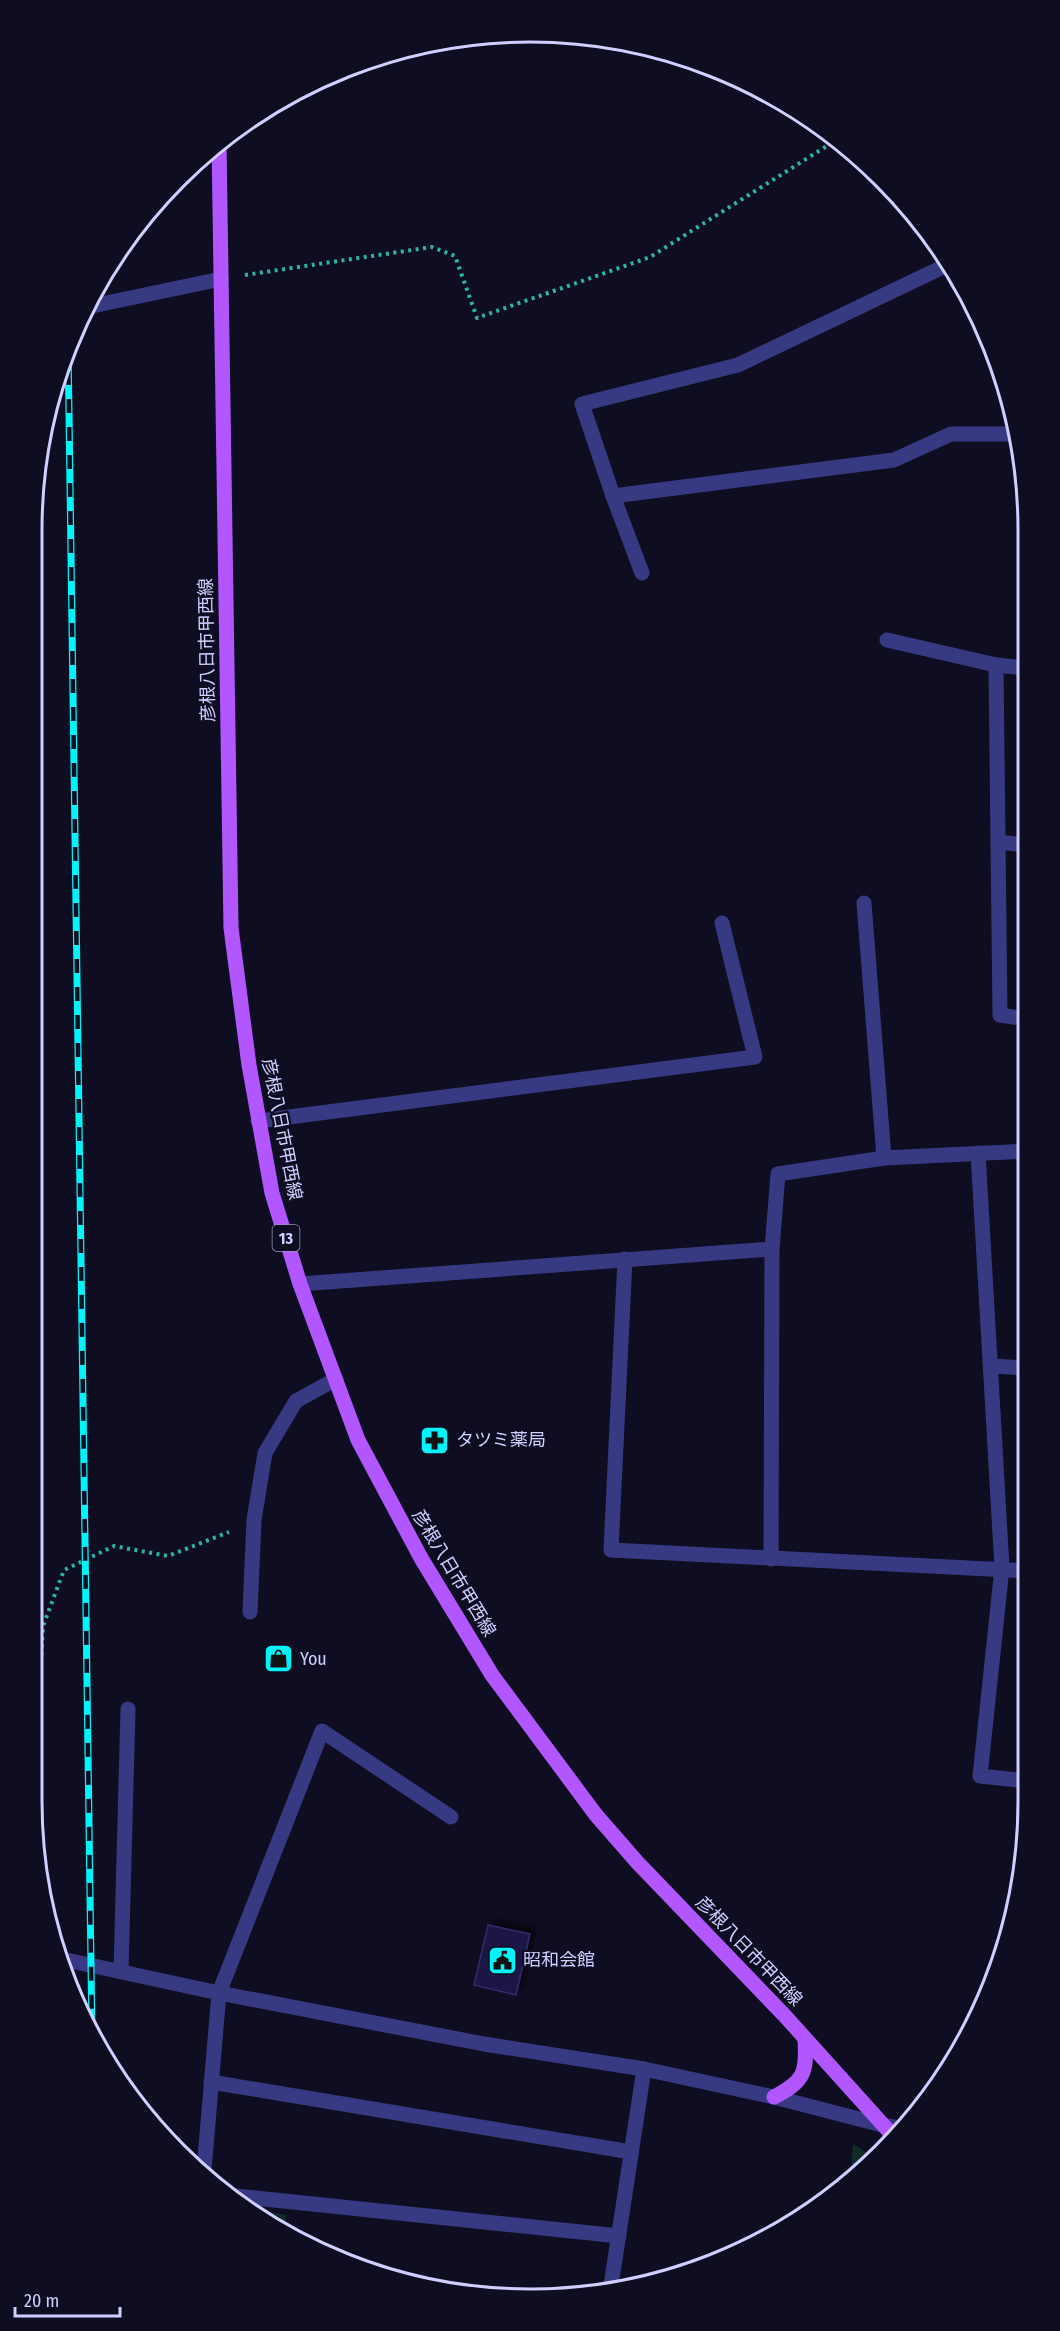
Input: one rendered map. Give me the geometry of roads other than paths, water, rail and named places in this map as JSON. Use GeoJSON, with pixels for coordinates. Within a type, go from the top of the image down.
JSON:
{"type":"FeatureCollection","features":[{"type":"Feature","properties":{"kind":"main road","name":"彦根八日市甲西線"},"geometry":{"type":"LineString","coordinates":[[219,154],[231,928],[258,1121],[272,1193],[300,1284],[358,1440],[381,1486],[492,1675],[596,1815],[889,2132]]}},
{"type":"Feature","properties":{"kind":"main road"},"geometry":{"type":"LineString","coordinates":[[774,2097],[792,2088],[802,2077],[806,2061],[805,2039]]}},
{"type":"Feature","properties":{"kind":"street"},"geometry":{"type":"LineString","coordinates":[[642,573],[582,404],[738,365],[941,268]]}},
{"type":"Feature","properties":{"kind":"street"},"geometry":{"type":"LineString","coordinates":[[97,305],[221,279]]}},
{"type":"Feature","properties":{"kind":"street"},"geometry":{"type":"LineString","coordinates":[[613,496],[894,460],[951,434],[1009,434]]}},
{"type":"Feature","properties":{"kind":"street"},"geometry":{"type":"LineString","coordinates":[[887,640],[996,665],[1018,667]]}},
{"type":"Feature","properties":{"kind":"street"},"geometry":{"type":"LineString","coordinates":[[996,665],[1000,1015],[1018,1018]]}},
{"type":"Feature","properties":{"kind":"street"},"geometry":{"type":"LineString","coordinates":[[998,842],[1018,844]]}},
{"type":"Feature","properties":{"kind":"street"},"geometry":{"type":"LineString","coordinates":[[864,903],[884,1158]]}},
{"type":"Feature","properties":{"kind":"street"},"geometry":{"type":"LineString","coordinates":[[258,1121],[755,1057],[722,923]]}},
{"type":"Feature","properties":{"kind":"street"},"geometry":{"type":"LineString","coordinates":[[771,1559],[772,1249],[778,1174],[884,1158],[1018,1151]]}},
{"type":"Feature","properties":{"kind":"street"},"geometry":{"type":"LineString","coordinates":[[978,1153],[1002,1568],[980,1776],[1018,1780]]}},
{"type":"Feature","properties":{"kind":"street"},"geometry":{"type":"LineString","coordinates":[[300,1284],[772,1249]]}},
{"type":"Feature","properties":{"kind":"street"},"geometry":{"type":"LineString","coordinates":[[626,1260],[611,1550],[1018,1570]]}},
{"type":"Feature","properties":{"kind":"street"},"geometry":{"type":"LineString","coordinates":[[991,1366],[1018,1368]]}},
{"type":"Feature","properties":{"kind":"street"},"geometry":{"type":"LineString","coordinates":[[250,1612],[254,1520],[265,1453],[296,1401],[336,1379]]}},
{"type":"Feature","properties":{"kind":"street"},"geometry":{"type":"LineString","coordinates":[[121,1971],[128,1709]]}},
{"type":"Feature","properties":{"kind":"street"},"geometry":{"type":"LineString","coordinates":[[204,2165],[219,1993],[322,1731],[451,1817]]}},
{"type":"Feature","properties":{"kind":"street"},"geometry":{"type":"LineString","coordinates":[[69,1960],[219,1993],[484,2044],[644,2069],[774,2097],[893,2127]]}},
{"type":"Feature","properties":{"kind":"street"},"geometry":{"type":"LineString","coordinates":[[612,2282],[644,2069]]}},
{"type":"Feature","properties":{"kind":"street"},"geometry":{"type":"LineString","coordinates":[[212,2082],[631,2152]]}},
{"type":"Feature","properties":{"kind":"street"},"geometry":{"type":"LineString","coordinates":[[245,2197],[619,2236]]}},
{"type":"Feature","properties":{"kind":"railway"},"geometry":{"type":"LineString","coordinates":[[68,372],[92,2016]]}},
{"type":"Feature","properties":{"kind":"place","name":"タツミ薬局"},"geometry":{"type":"Point","coordinates":[435,1440]}},
{"type":"Feature","properties":{"kind":"place","name":"You"},"geometry":{"type":"Point","coordinates":[279,1659]}},
{"type":"Feature","properties":{"kind":"place","name":"昭和会館"},"geometry":{"type":"Point","coordinates":[502,1960]}}]}
